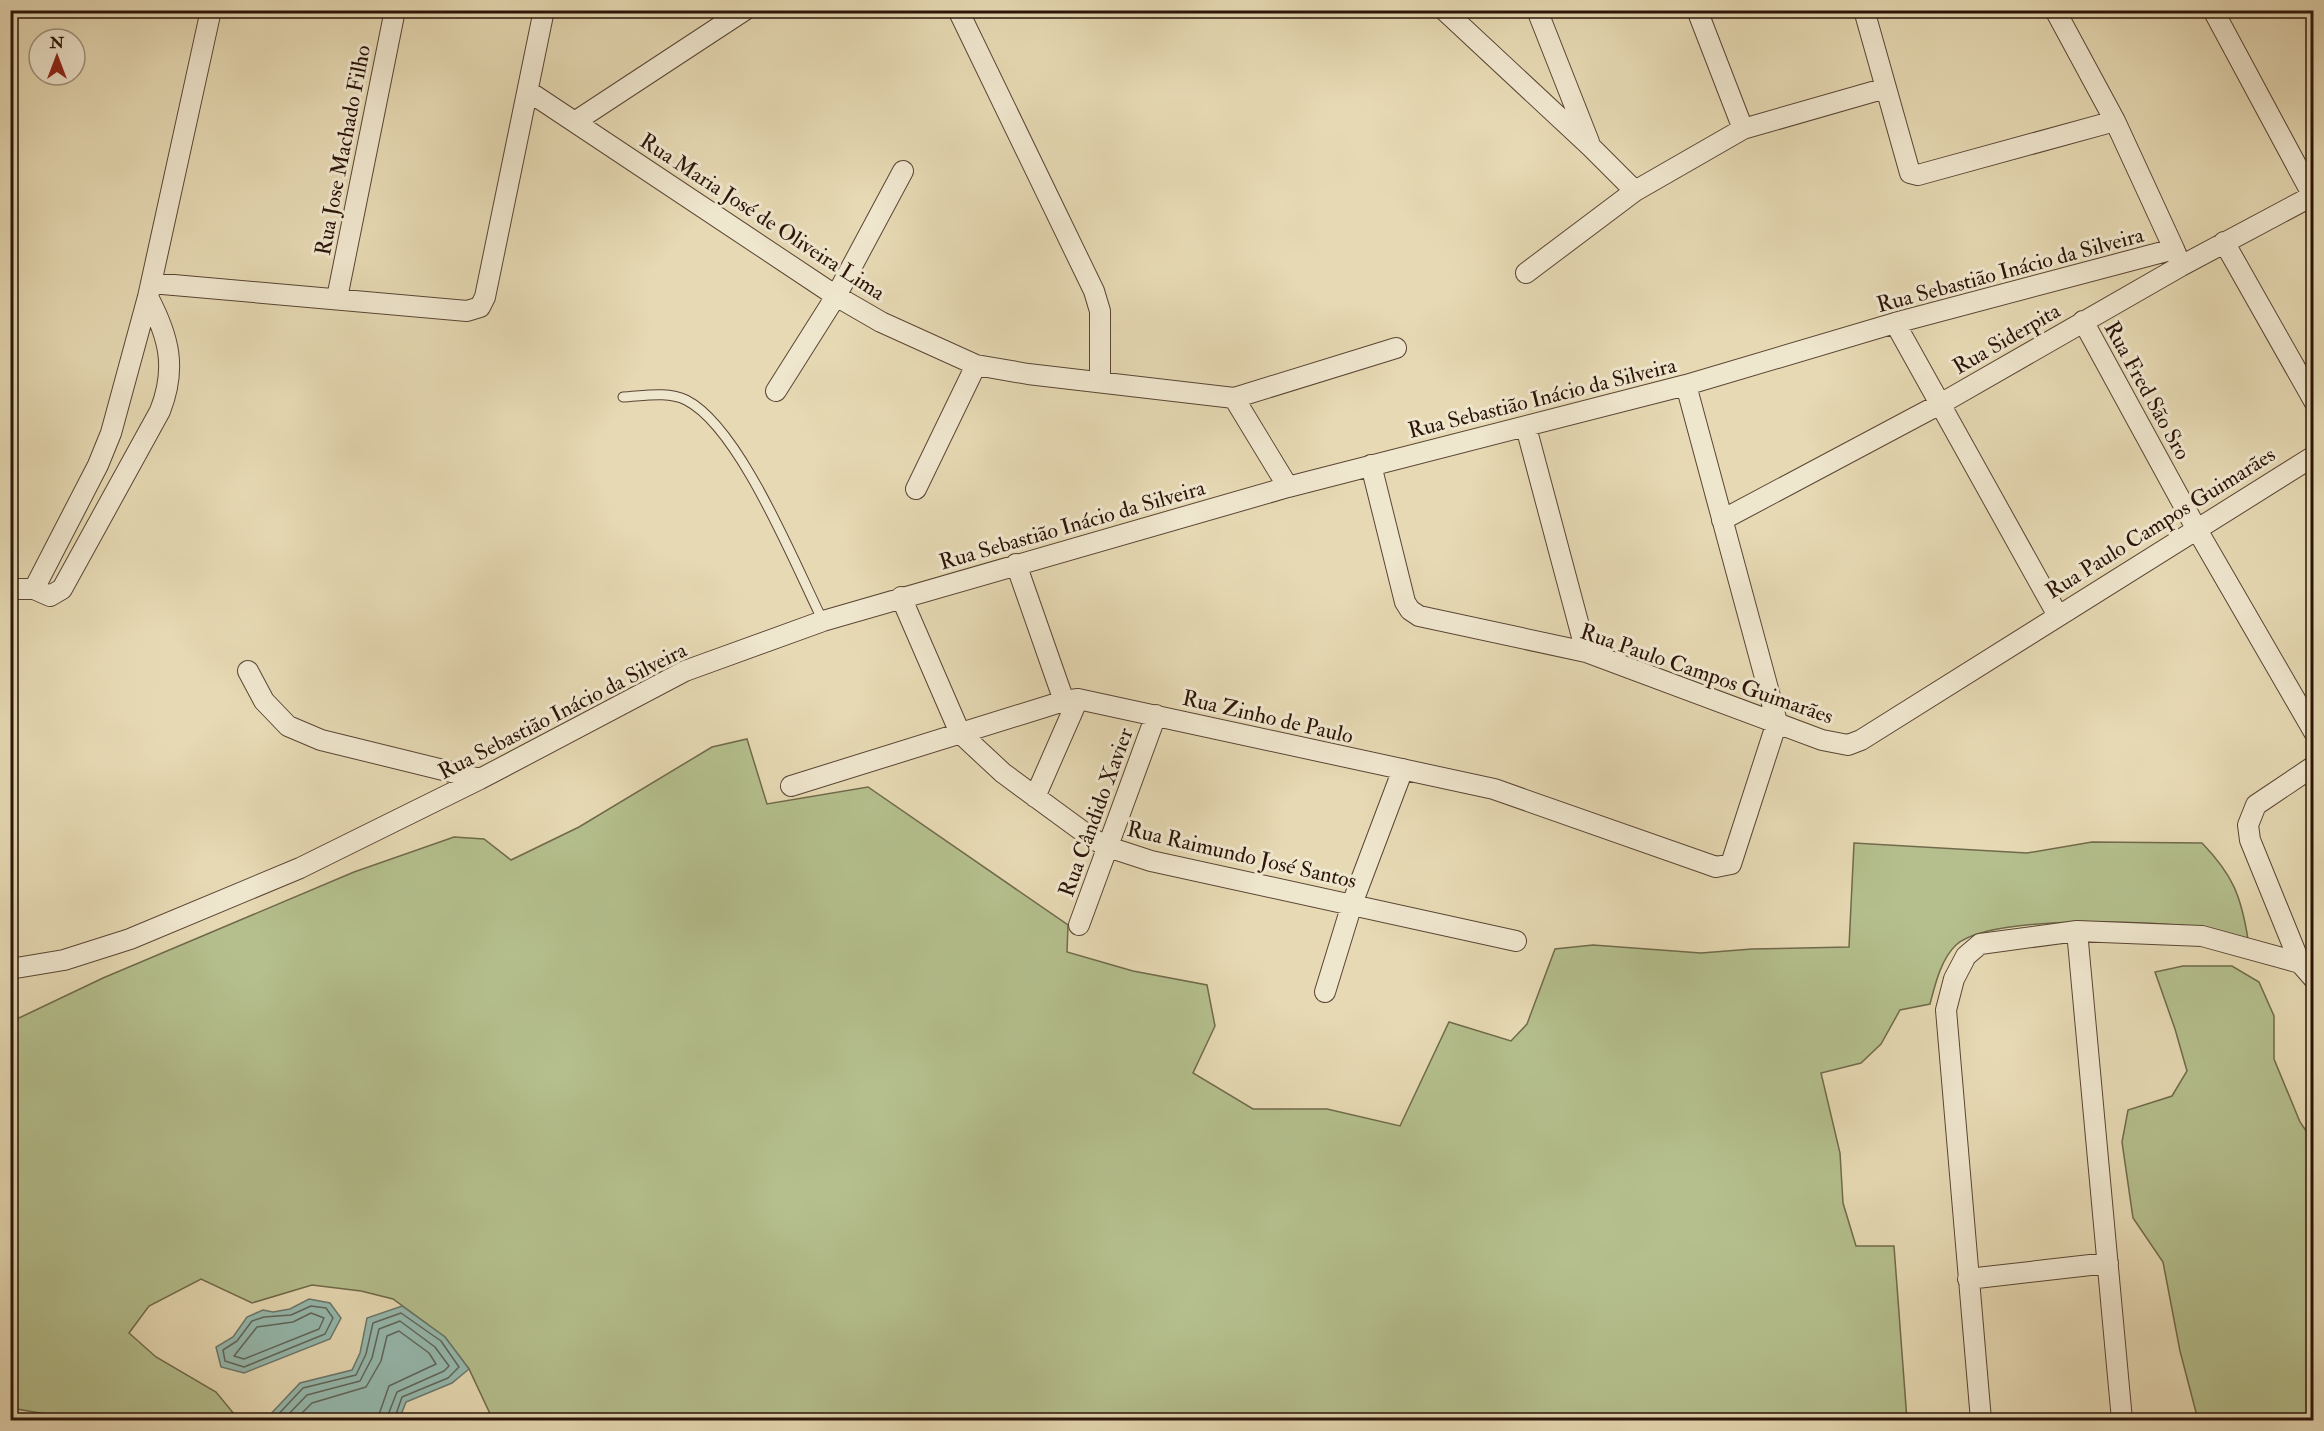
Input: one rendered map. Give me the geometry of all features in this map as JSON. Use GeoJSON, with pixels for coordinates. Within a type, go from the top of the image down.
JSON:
{"type":"FeatureCollection","features":[{"type":"Feature","properties":{"kind":"street"},"geometry":{"type":"LineString","coordinates":[[34,590],[98,465],[111,433],[149,290],[211,10]]}},
{"type":"Feature","properties":{"kind":"street","name":"Rua Jose Machado Filho"},"geometry":{"type":"LineString","coordinates":[[337,298],[395,10]]}},
{"type":"Feature","properties":{"kind":"street"},"geometry":{"type":"LineString","coordinates":[[149,290],[337,298],[467,311],[480,307],[485,297],[544,10]]}},
{"type":"Feature","properties":{"kind":"street"},"geometry":{"type":"LineString","coordinates":[[576,121],[745,10]]}},
{"type":"Feature","properties":{"kind":"street"},"geometry":{"type":"LineString","coordinates":[[958,10],[1094,291],[1100,311],[1100,382]]}},
{"type":"Feature","properties":{"kind":"street"},"geometry":{"type":"LineString","coordinates":[[1444,10],[1635,191]]}},
{"type":"Feature","properties":{"kind":"street"},"geometry":{"type":"LineString","coordinates":[[1537,10],[1591,147]]}},
{"type":"Feature","properties":{"kind":"street"},"geometry":{"type":"LineString","coordinates":[[1697,10],[1743,129]]}},
{"type":"Feature","properties":{"kind":"street"},"geometry":{"type":"LineString","coordinates":[[1864,10],[1910,173],[1918,175],[2115,121]]}},
{"type":"Feature","properties":{"kind":"street"},"geometry":{"type":"LineString","coordinates":[[2055,10],[2115,121],[2177,257]]}},
{"type":"Feature","properties":{"kind":"street"},"geometry":{"type":"LineString","coordinates":[[2213,10],[2313,196]]}},
{"type":"Feature","properties":{"kind":"street"},"geometry":{"type":"LineString","coordinates":[[1526,273],[1635,191],[1743,129],[1886,88]]}},
{"type":"Feature","properties":{"kind":"street","name":"Rua Maria José de Oliveira Lima"},"geometry":{"type":"LineString","coordinates":[[528,92],[576,121],[836,296],[881,322],[976,364],[1234,398]]}},
{"type":"Feature","properties":{"kind":"street"},"geometry":{"type":"LineString","coordinates":[[776,391],[836,296],[903,171]]}},
{"type":"Feature","properties":{"kind":"street","name":"Rua Siderpita"},"geometry":{"type":"LineString","coordinates":[[1722,520],[1942,403],[2083,321],[2177,257],[2224,243],[2313,196]]}},
{"type":"Feature","properties":{"kind":"street"},"geometry":{"type":"LineString","coordinates":[[2224,243],[2313,401]]}},
{"type":"Feature","properties":{"kind":"street","name":"Rua Sebastião Inácio da Silveira"},"geometry":{"type":"LineString","coordinates":[[10,969],[64,960],[130,939],[300,868],[480,779],[685,671],[823,621],[1288,487],[1526,428],[1686,385],[1895,323],[2177,257]]}},
{"type":"Feature","properties":{"kind":"street"},"geometry":{"type":"LineString","coordinates":[[10,589],[34,590],[50,596],[63,589],[160,411],[168,391],[170,362],[168,345],[149,290]]}},
{"type":"Feature","properties":{"kind":"street","name":"Rua Fred São Sro"},"geometry":{"type":"LineString","coordinates":[[2083,321],[2196,528],[2313,732]]}},
{"type":"Feature","properties":{"kind":"street"},"geometry":{"type":"LineString","coordinates":[[1895,323],[1942,403],[2057,614]]}},
{"type":"Feature","properties":{"kind":"street"},"geometry":{"type":"LineString","coordinates":[[1288,487],[1234,398],[1396,348]]}},
{"type":"Feature","properties":{"kind":"street"},"geometry":{"type":"LineString","coordinates":[[916,489],[976,364]]}},
{"type":"Feature","properties":{"kind":"street"},"geometry":{"type":"LineString","coordinates":[[1686,385],[1777,722]]}},
{"type":"Feature","properties":{"kind":"street"},"geometry":{"type":"LineString","coordinates":[[1526,428],[1586,652]]}},
{"type":"Feature","properties":{"kind":"street","name":"Rua Paulo Campos Guimarães"},"geometry":{"type":"LineString","coordinates":[[1371,465],[1405,602],[1410,610],[1419,616],[1586,652],[1822,740],[1848,745],[1861,740],[2057,614],[2313,456]]}},
{"type":"Feature","properties":{"kind":"street"},"geometry":{"type":"LineString","coordinates":[[1016,564],[1071,700],[1035,797]]}},
{"type":"Feature","properties":{"kind":"street","name":"Rua Raimundo José Santos"},"geometry":{"type":"LineString","coordinates":[[901,597],[960,733],[1035,797],[1061,817],[1108,847],[1151,861],[1516,941]]}},
{"type":"Feature","properties":{"kind":"street"},"geometry":{"type":"LineString","coordinates":[[248,671],[264,701],[288,726],[321,741],[480,779]]}},
{"type":"Feature","properties":{"kind":"street","name":"Rua Zinho de Paulo"},"geometry":{"type":"LineString","coordinates":[[791,786],[1071,700],[1156,715],[1494,789],[1716,867],[1731,864],[1777,722]]}},
{"type":"Feature","properties":{"kind":"street","name":"Rua Cândido Xavier"},"geometry":{"type":"LineString","coordinates":[[1079,926],[1156,715]]}},
{"type":"Feature","properties":{"kind":"street"},"geometry":{"type":"LineString","coordinates":[[2313,766],[2256,805],[2248,825],[2250,840],[2300,963],[2313,979]]}},
{"type":"Feature","properties":{"kind":"street"},"geometry":{"type":"LineString","coordinates":[[1325,992],[1352,904],[1403,770]]}},
{"type":"Feature","properties":{"kind":"street"},"geometry":{"type":"LineString","coordinates":[[1981,1420],[1947,1010],[1954,979],[1966,956],[1980,944],[2077,931],[2202,936],[2300,963]]}},
{"type":"Feature","properties":{"kind":"street"},"geometry":{"type":"LineString","coordinates":[[2077,931],[2122,1420]]}},
{"type":"Feature","properties":{"kind":"street"},"geometry":{"type":"LineString","coordinates":[[1968,1279],[2108,1263]]}},
{"type":"Feature","properties":{"kind":"lane"},"geometry":{"type":"LineString","coordinates":[[623,397],[666,395],[685,399],[720,427],[746,467],[823,621]]}},
{"type":"Feature","properties":{"kind":"green space"},"geometry":{"type":"Polygon","coordinates":[[[747,739],[767,804],[868,787],[1068,925],[1067,952],[1133,971],[1207,985],[1215,1026],[1193,1073],[1253,1109],[1327,1109],[1400,1126],[1449,1022],[1511,1041],[1527,1024],[1555,949],[1593,945],[1701,953],[1752,949],[1849,947],[1854,843],[2027,853],[2092,842],[2202,843],[2221,865],[2234,887],[2239,898],[2248,939],[2221,931],[2181,925],[2113,922],[2037,924],[2002,928],[1974,935],[1956,945],[1946,957],[1930,1004],[1900,1010],[1881,1044],[1861,1063],[1821,1073],[1840,1153],[1843,1203],[1856,1246],[1894,1246],[1907,1420],[493,1420],[469,1369],[445,1337],[393,1299],[361,1291],[312,1285],[252,1303],[201,1279],[149,1306],[129,1333],[156,1357],[216,1392],[239,1420],[81,1420],[11,1408],[11,1016],[19,1018],[103,978],[354,872],[454,837],[484,839],[511,860],[579,827],[712,747],[747,739]]]}},
{"type":"Feature","properties":{"kind":"green space"},"geometry":{"type":"Polygon","coordinates":[[[2183,966],[2232,966],[2259,982],[2274,1016],[2274,1059],[2300,1122],[2313,1141],[2313,1420],[2198,1420],[2180,1351],[2163,1262],[2133,1218],[2122,1142],[2128,1110],[2172,1096],[2187,1071],[2155,972],[2183,966]]]}},
{"type":"Feature","properties":{"kind":"water"},"geometry":{"type":"Polygon","coordinates":[[[309,1299],[330,1303],[341,1318],[330,1339],[244,1373],[221,1367],[216,1347],[233,1337],[247,1317],[263,1310],[273,1312],[290,1309],[309,1299]]]}},
{"type":"Feature","properties":{"kind":"water"},"geometry":{"type":"Polygon","coordinates":[[[402,1306],[445,1337],[469,1369],[452,1383],[406,1402],[399,1420],[265,1420],[300,1383],[352,1370],[360,1353],[367,1318],[402,1306]]]}}]}
